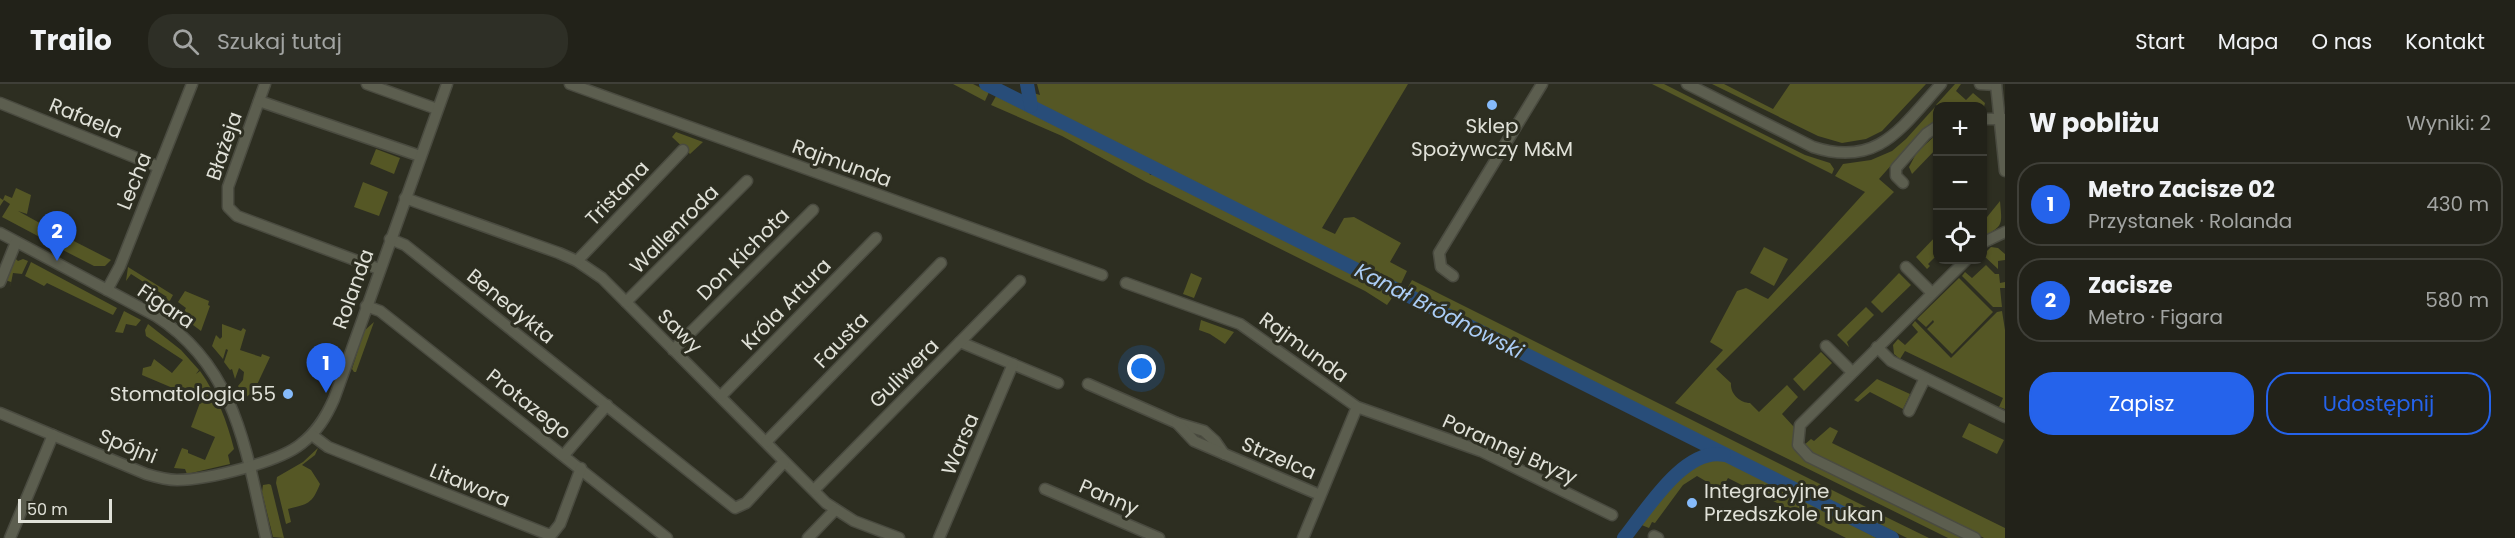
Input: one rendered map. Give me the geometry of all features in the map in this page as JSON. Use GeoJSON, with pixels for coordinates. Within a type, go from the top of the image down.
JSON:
{"type":"FeatureCollection","features":[{"type":"Feature","properties":{"kind":"street","name":"Lecha"},"geometry":{"type":"LineString","coordinates":[[107,290],[120,266],[192,84]]}},
{"type":"Feature","properties":{"kind":"street","name":"Błażeja"},"geometry":{"type":"LineString","coordinates":[[266,84],[228,187],[226,201],[231,213],[379,269]]}},
{"type":"Feature","properties":{"kind":"street"},"geometry":{"type":"LineString","coordinates":[[368,84],[437,109]]}},
{"type":"Feature","properties":{"kind":"street","name":"Rolanda"},"geometry":{"type":"LineString","coordinates":[[249,466],[281,456],[312,435],[326,417],[447,84]]}},
{"type":"Feature","properties":{"kind":"street","name":"Rajmunda"},"geometry":{"type":"LineString","coordinates":[[570,84],[1102,275]]}},
{"type":"Feature","properties":{"kind":"street"},"geometry":{"type":"LineString","coordinates":[[1453,276],[1441,267],[1439,253],[1542,84]]}},
{"type":"Feature","properties":{"kind":"street"},"geometry":{"type":"LineString","coordinates":[[1687,84],[1812,147],[1832,153],[1851,154],[1869,150],[1896,134],[1941,84]]}},
{"type":"Feature","properties":{"kind":"street"},"geometry":{"type":"LineString","coordinates":[[1980,84],[1982,86],[1996,85],[2002,119],[2005,171]]}},
{"type":"Feature","properties":{"kind":"street"},"geometry":{"type":"LineString","coordinates":[[259,101],[420,156]]}},
{"type":"Feature","properties":{"kind":"street","name":"Rafaela"},"geometry":{"type":"LineString","coordinates":[[0,103],[159,167]]}},
{"type":"Feature","properties":{"kind":"street"},"geometry":{"type":"LineString","coordinates":[[1903,183],[1896,176],[1896,168],[1926,134],[1933,129]]}},
{"type":"Feature","properties":{"kind":"street","name":"Tristana"},"geometry":{"type":"LineString","coordinates":[[577,261],[683,150]]}},
{"type":"Feature","properties":{"kind":"street","name":"Wallenroda"},"geometry":{"type":"LineString","coordinates":[[626,302],[747,181]]}},
{"type":"Feature","properties":{"kind":"street","name":"Sawy"},"geometry":{"type":"LineString","coordinates":[[405,198],[577,261],[602,278],[784,462],[835,510],[854,521],[899,538]]}},
{"type":"Feature","properties":{"kind":"street","name":"Don Kichota"},"geometry":{"type":"LineString","coordinates":[[674,350],[813,210]]}},
{"type":"Feature","properties":{"kind":"street"},"geometry":{"type":"LineString","coordinates":[[1987,241],[2005,232]]}},
{"type":"Feature","properties":{"kind":"street","name":"Figara"},"geometry":{"type":"LineString","coordinates":[[0,233],[168,325],[184,338],[208,364],[233,408],[266,538]]}},
{"type":"Feature","properties":{"kind":"street","name":"Króla Artura"},"geometry":{"type":"LineString","coordinates":[[721,396],[876,238]]}},
{"type":"Feature","properties":{"kind":"street","name":"Benedykta"},"geometry":{"type":"LineString","coordinates":[[390,239],[405,245],[735,508],[746,503],[784,462]]}},
{"type":"Feature","properties":{"kind":"street"},"geometry":{"type":"LineString","coordinates":[[0,282],[16,242]]}},
{"type":"Feature","properties":{"kind":"street","name":"Fausta"},"geometry":{"type":"LineString","coordinates":[[766,442],[941,263]]}},
{"type":"Feature","properties":{"kind":"street"},"geometry":{"type":"LineString","coordinates":[[1962,264],[1800,425],[1798,445],[1809,457],[1975,538]]}},
{"type":"Feature","properties":{"kind":"street"},"geometry":{"type":"LineString","coordinates":[[1906,267],[1932,293]]}},
{"type":"Feature","properties":{"kind":"street","name":"Guliwera"},"geometry":{"type":"LineString","coordinates":[[814,490],[1020,281]]}},
{"type":"Feature","properties":{"kind":"street","name":"Rajmunda"},"geometry":{"type":"LineString","coordinates":[[1126,283],[1240,324],[1357,407]]}},
{"type":"Feature","properties":{"kind":"street","name":"Protazego"},"geometry":{"type":"LineString","coordinates":[[366,306],[381,311],[667,538]]}},
{"type":"Feature","properties":{"kind":"street"},"geometry":{"type":"LineString","coordinates":[[960,342],[1058,382]]}},
{"type":"Feature","properties":{"kind":"street"},"geometry":{"type":"LineString","coordinates":[[1826,346],[1852,372]]}},
{"type":"Feature","properties":{"kind":"street"},"geometry":{"type":"LineString","coordinates":[[1877,347],[1891,361],[2005,417]]}},
{"type":"Feature","properties":{"kind":"street","name":"Warsa"},"geometry":{"type":"LineString","coordinates":[[939,538],[1013,364]]}},
{"type":"Feature","properties":{"kind":"street"},"geometry":{"type":"LineString","coordinates":[[1909,411],[1925,378]]}},
{"type":"Feature","properties":{"kind":"street","name":"Strzelca"},"geometry":{"type":"LineString","coordinates":[[1088,384],[1178,423],[1210,434],[1224,454],[1320,495]]}},
{"type":"Feature","properties":{"kind":"street"},"geometry":{"type":"LineString","coordinates":[[564,455],[607,405]]}},
{"type":"Feature","properties":{"kind":"street"},"geometry":{"type":"LineString","coordinates":[[1303,538],[1357,407]]}},
{"type":"Feature","properties":{"kind":"street","name":"Porannej Bryzy"},"geometry":{"type":"LineString","coordinates":[[1357,407],[1481,451],[1612,515]]}},
{"type":"Feature","properties":{"kind":"street","name":"Spójni"},"geometry":{"type":"LineString","coordinates":[[0,413],[146,474],[168,480],[189,479],[249,466]]}},
{"type":"Feature","properties":{"kind":"street"},"geometry":{"type":"LineString","coordinates":[[10,538],[52,435]]}},
{"type":"Feature","properties":{"kind":"street","name":"Litawora"},"geometry":{"type":"LineString","coordinates":[[312,435],[328,447],[547,534],[552,534],[560,524],[581,468]]}},
{"type":"Feature","properties":{"kind":"street","name":"Panny"},"geometry":{"type":"LineString","coordinates":[[1045,489],[1159,538]]}},
{"type":"Feature","properties":{"kind":"street"},"geometry":{"type":"LineString","coordinates":[[808,538],[835,510]]}},
{"type":"Feature","properties":{"kind":"green space"},"geometry":{"type":"Polygon","coordinates":[[[953,84],[973,84],[989,92],[985,101],[953,84]]]}},
{"type":"Feature","properties":{"kind":"green space"},"geometry":{"type":"Polygon","coordinates":[[[1037,84],[1408,84],[1322,228],[1335,234],[1344,218],[1354,217],[1401,243],[1390,262],[1407,271],[1400,286],[1035,103],[1030,92],[1040,95],[1037,84]]]}},
{"type":"Feature","properties":{"kind":"green space"},"geometry":{"type":"Polygon","coordinates":[[[1652,84],[1664,84],[1805,155],[1830,163],[1834,169],[1832,174],[1652,84]]]}},
{"type":"Feature","properties":{"kind":"green space"},"geometry":{"type":"Polygon","coordinates":[[[1712,84],[1724,84],[1773,109],[1790,84],[1926,84],[1882,131],[1866,139],[1842,143],[1818,136],[1712,84]]]}},
{"type":"Feature","properties":{"kind":"green space"},"geometry":{"type":"Polygon","coordinates":[[[1955,84],[1961,84],[1956,91],[1966,100],[1973,93],[1984,102],[1947,102],[1939,102],[1955,84]]]}},
{"type":"Feature","properties":{"kind":"green space"},"geometry":{"type":"Polygon","coordinates":[[[996,96],[1394,295],[1387,305],[1365,291],[1146,182],[1062,136],[991,105],[996,96]]]}},
{"type":"Feature","properties":{"kind":"green space"},"geometry":{"type":"Polygon","coordinates":[[[1933,109],[1933,124],[1916,137],[1879,179],[1894,192],[1716,369],[1731,383],[1736,397],[1750,403],[1759,412],[1787,385],[1798,397],[1782,414],[1794,427],[1793,441],[1801,457],[1966,538],[1948,538],[1675,403],[1723,350],[1710,342],[1737,291],[1746,288],[1768,299],[1865,192],[1835,176],[1843,164],[1871,160],[1892,151],[1933,109]]]}},
{"type":"Feature","properties":{"kind":"green space"},"geometry":{"type":"Polygon","coordinates":[[[676,132],[703,142],[690,154],[672,137],[676,132]]]}},
{"type":"Feature","properties":{"kind":"green space"},"geometry":{"type":"Polygon","coordinates":[[[1933,138],[1933,152],[1912,174],[1909,167],[1917,152],[1933,138]]]}},
{"type":"Feature","properties":{"kind":"green space"},"geometry":{"type":"Polygon","coordinates":[[[376,149],[400,158],[394,174],[370,164],[376,149]]]}},
{"type":"Feature","properties":{"kind":"green space"},"geometry":{"type":"Polygon","coordinates":[[[363,182],[388,192],[379,216],[354,207],[363,182]]]}},
{"type":"Feature","properties":{"kind":"green space"},"geometry":{"type":"Polygon","coordinates":[[[16,188],[31,195],[27,214],[18,211],[56,232],[51,243],[2,217],[10,204],[4,200],[0,206],[0,198],[3,200],[5,195],[12,198],[16,188]]]}},
{"type":"Feature","properties":{"kind":"green space"},"geometry":{"type":"Polygon","coordinates":[[[2000,201],[2000,224],[1987,235],[1987,217],[2000,201]]]}},
{"type":"Feature","properties":{"kind":"green space"},"geometry":{"type":"Polygon","coordinates":[[[64,236],[111,260],[105,266],[94,266],[57,247],[64,236]]]}},
{"type":"Feature","properties":{"kind":"green space"},"geometry":{"type":"Polygon","coordinates":[[[1933,239],[1933,259],[1928,264],[1930,266],[1927,269],[1916,257],[1933,239]]]}},
{"type":"Feature","properties":{"kind":"green space"},"geometry":{"type":"Polygon","coordinates":[[[1764,247],[1788,259],[1774,286],[1750,273],[1764,247]]]}},
{"type":"Feature","properties":{"kind":"green space"},"geometry":{"type":"Polygon","coordinates":[[[1991,247],[1998,248],[2005,254],[2005,260],[1998,261],[1998,269],[1987,259],[1987,251],[1991,247]]]}},
{"type":"Feature","properties":{"kind":"green space"},"geometry":{"type":"Polygon","coordinates":[[[15,258],[18,261],[23,259],[28,261],[22,274],[13,273],[10,288],[11,282],[5,280],[15,258]]]}},
{"type":"Feature","properties":{"kind":"green space"},"geometry":{"type":"Polygon","coordinates":[[[31,262],[117,308],[113,315],[47,283],[44,286],[25,276],[31,262]]]}},
{"type":"Feature","properties":{"kind":"green space"},"geometry":{"type":"Polygon","coordinates":[[[1986,265],[1995,274],[1999,274],[2000,283],[2005,282],[2005,288],[2000,288],[2002,307],[1993,307],[1962,276],[1965,272],[1972,278],[1986,265]]]}},
{"type":"Feature","properties":{"kind":"green space"},"geometry":{"type":"Polygon","coordinates":[[[128,267],[173,295],[167,306],[160,302],[167,297],[131,274],[126,281],[128,267]]]}},
{"type":"Feature","properties":{"kind":"green space"},"geometry":{"type":"Polygon","coordinates":[[[1191,273],[1202,278],[1194,298],[1183,294],[1191,273]]]}},
{"type":"Feature","properties":{"kind":"green space"},"geometry":{"type":"Polygon","coordinates":[[[1899,273],[1911,285],[1882,313],[1871,302],[1899,273]]]}},
{"type":"Feature","properties":{"kind":"green space"},"geometry":{"type":"Polygon","coordinates":[[[1959,278],[1993,312],[1952,354],[1927,329],[1934,322],[1933,320],[1926,327],[1917,319],[1959,278]]]}},
{"type":"Feature","properties":{"kind":"green space"},"geometry":{"type":"Polygon","coordinates":[[[1412,280],[1929,538],[1907,538],[1407,289],[1412,280]]]}},
{"type":"Feature","properties":{"kind":"green space"},"geometry":{"type":"Polygon","coordinates":[[[185,291],[209,301],[210,306],[201,331],[181,316],[186,308],[178,302],[185,291]]]}},
{"type":"Feature","properties":{"kind":"green space"},"geometry":{"type":"Polygon","coordinates":[[[1866,307],[1874,315],[1847,342],[1849,347],[1837,335],[1866,307]]]}},
{"type":"Feature","properties":{"kind":"green space"},"geometry":{"type":"Polygon","coordinates":[[[124,311],[141,320],[136,326],[126,324],[123,333],[115,332],[124,311]]]}},
{"type":"Feature","properties":{"kind":"green space"},"geometry":{"type":"Polygon","coordinates":[[[2002,311],[2005,330],[2005,409],[1999,407],[2003,398],[1905,351],[1900,359],[1894,354],[1893,345],[1898,339],[1905,345],[1918,332],[1912,325],[1915,321],[1951,358],[1997,312],[2002,311]]]}},
{"type":"Feature","properties":{"kind":"green space"},"geometry":{"type":"Polygon","coordinates":[[[1201,320],[1234,332],[1225,344],[1199,330],[1201,320]]]}},
{"type":"Feature","properties":{"kind":"green space"},"geometry":{"type":"Polygon","coordinates":[[[374,322],[356,372],[354,372],[352,369],[364,331],[374,322]]]}},
{"type":"Feature","properties":{"kind":"green space"},"geometry":{"type":"Polygon","coordinates":[[[148,324],[181,350],[199,370],[196,374],[200,371],[212,389],[225,418],[234,449],[228,455],[230,464],[187,474],[185,469],[174,468],[182,448],[205,460],[215,437],[191,427],[201,400],[142,375],[143,368],[151,366],[154,359],[172,373],[183,360],[146,336],[145,330],[148,324]]]}},
{"type":"Feature","properties":{"kind":"green space"},"geometry":{"type":"Polygon","coordinates":[[[222,324],[241,331],[243,328],[246,330],[240,350],[261,357],[262,354],[270,357],[254,391],[245,398],[238,386],[243,380],[244,372],[239,368],[235,379],[232,369],[230,370],[224,362],[228,350],[226,349],[223,359],[212,346],[216,335],[220,339],[222,337],[222,324]]]}},
{"type":"Feature","properties":{"kind":"green space"},"geometry":{"type":"Polygon","coordinates":[[[1821,352],[1832,363],[1804,391],[1793,379],[1821,352]]]}},
{"type":"Feature","properties":{"kind":"green space"},"geometry":{"type":"Polygon","coordinates":[[[1877,379],[1910,394],[1903,409],[1870,392],[1858,402],[1854,400],[1877,379]]]}},
{"type":"Feature","properties":{"kind":"green space"},"geometry":{"type":"Polygon","coordinates":[[[1969,423],[2004,440],[1997,454],[1962,437],[1969,423]]]}},
{"type":"Feature","properties":{"kind":"green space"},"geometry":{"type":"Polygon","coordinates":[[[1830,427],[1838,431],[1832,443],[2005,528],[2005,538],[1984,538],[1809,453],[1803,446],[1811,439],[1814,441],[1830,427]]]}},
{"type":"Feature","properties":{"kind":"green space"},"geometry":{"type":"Polygon","coordinates":[[[318,448],[315,455],[302,465],[311,470],[320,484],[312,499],[300,506],[288,509],[291,522],[286,524],[276,483],[277,477],[303,462],[318,448]]]}},
{"type":"Feature","properties":{"kind":"green space"},"geometry":{"type":"Polygon","coordinates":[[[1713,458],[1728,462],[1877,538],[1846,538],[1728,478],[1721,490],[1697,476],[1683,485],[1649,528],[1639,524],[1681,473],[1702,460],[1713,458]]]}},
{"type":"Feature","properties":{"kind":"green space"},"geometry":{"type":"Polygon","coordinates":[[[269,484],[284,538],[273,537],[262,492],[263,485],[269,484]]]}},
{"type":"Feature","properties":{"kind":"waterway","name":"Kanał Bródnowski"},"geometry":{"type":"LineString","coordinates":[[986,84],[1892,538]]}},
{"type":"Feature","properties":{"kind":"waterway"},"geometry":{"type":"LineString","coordinates":[[1027,84],[1031,106]]}},
{"type":"Feature","properties":{"kind":"waterway"},"geometry":{"type":"LineString","coordinates":[[1624,538],[1667,483],[1681,471],[1709,455],[1724,455]]}},
{"type":"Feature","properties":{"kind":"place","name":"Sklep Spożywczy M&M"},"geometry":{"type":"Point","coordinates":[1492,105]}},
{"type":"Feature","properties":{"kind":"place","name":"Zacisze"},"geometry":{"type":"Point","coordinates":[57,261]}},
{"type":"Feature","properties":{"kind":"place","name":"Metro Zacisze 02"},"geometry":{"type":"Point","coordinates":[326,393]}},
{"type":"Feature","properties":{"kind":"place","name":"Stomatologia 55"},"geometry":{"type":"Point","coordinates":[288,394]}},
{"type":"Feature","properties":{"kind":"place","name":"Integracyjne Przedszkole Tukan"},"geometry":{"type":"Point","coordinates":[1692,503]}}]}
